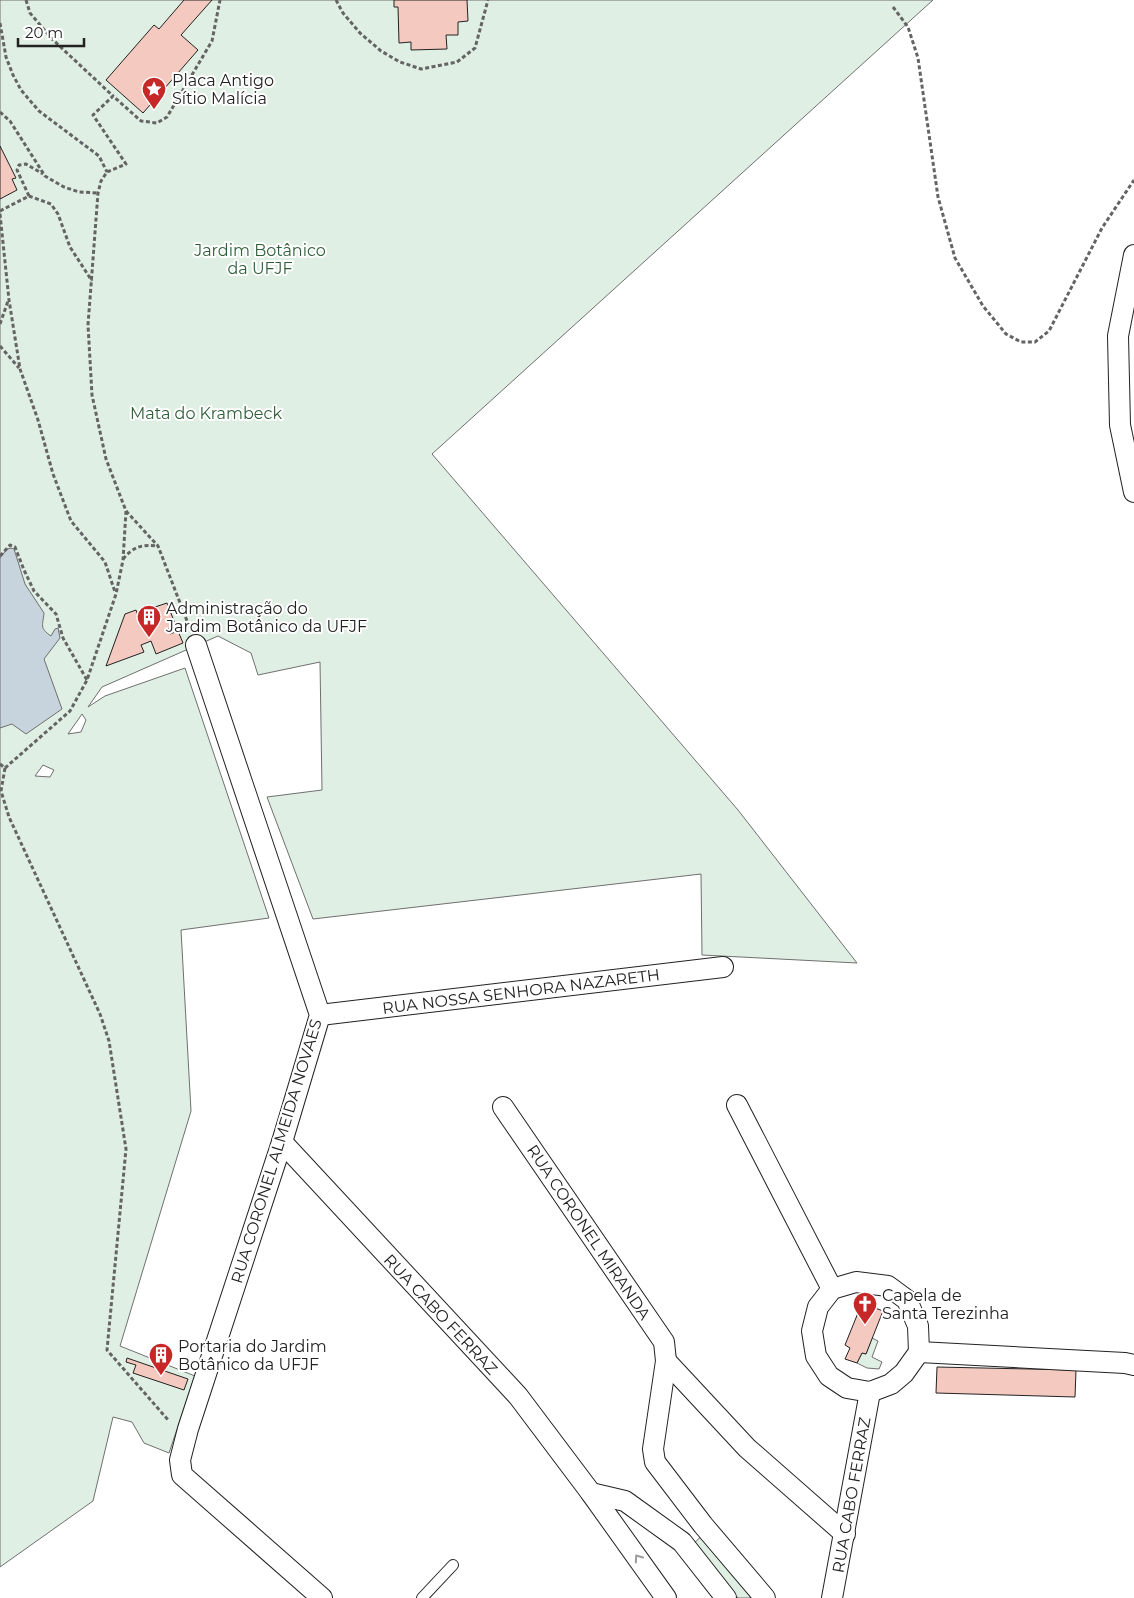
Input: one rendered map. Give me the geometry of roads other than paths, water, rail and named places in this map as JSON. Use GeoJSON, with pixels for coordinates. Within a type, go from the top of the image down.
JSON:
{"type":"FeatureCollection","features":[{"type":"Feature","properties":{"kind":"street"},"geometry":{"type":"LineString","coordinates":[[1134,255],[1118,336],[1120,425],[1134,492]]}},
{"type":"Feature","properties":{"kind":"street","name":"RUA CORONEL ALMEIDA NOVAES"},"geometry":{"type":"LineString","coordinates":[[196,645],[320,1016],[282,1142],[188,1429],[180,1460],[182,1475],[322,1598]]}},
{"type":"Feature","properties":{"kind":"street","name":"RUA NOSSA SENHORA NAZARETH"},"geometry":{"type":"LineString","coordinates":[[320,1016],[723,967]]}},
{"type":"Feature","properties":{"kind":"street"},"geometry":{"type":"LineString","coordinates":[[737,1105],[832,1289]]}},
{"type":"Feature","properties":{"kind":"street","name":"RUA CORONEL MIRANDA"},"geometry":{"type":"LineString","coordinates":[[503,1107],[664,1342],[666,1361],[653,1449],[655,1462],[703,1525],[764,1598]]}},
{"type":"Feature","properties":{"kind":"street","name":"RUA CABO FERRAZ"},"geometry":{"type":"LineString","coordinates":[[282,1142],[518,1396],[591,1493],[666,1598]]}},
{"type":"Feature","properties":{"kind":"street"},"geometry":{"type":"LineString","coordinates":[[856,1282],[888,1286],[907,1300],[918,1326],[919,1352],[904,1373],[891,1384],[870,1392],[847,1388],[829,1376],[816,1356],[812,1331],[818,1307],[832,1289],[856,1282]]}},
{"type":"Feature","properties":{"kind":"street"},"geometry":{"type":"LineString","coordinates":[[919,1352],[1131,1362]]}},
{"type":"Feature","properties":{"kind":"street"},"geometry":{"type":"LineString","coordinates":[[666,1361],[748,1448],[845,1534]]}},
{"type":"Feature","properties":{"kind":"street","name":"RUA CABO FERRAZ"},"geometry":{"type":"LineString","coordinates":[[832,1598],[870,1392]]}},
{"type":"Feature","properties":{"kind":"street"},"geometry":{"type":"LineString","coordinates":[[591,1493],[625,1501],[682,1542],[726,1598]]}},
{"type":"Feature","properties":{"kind":"lane"},"geometry":{"type":"LineString","coordinates":[[422,1598],[453,1564]]}},
{"type":"Feature","properties":{"kind":"place","name":"Placa Antigo Sítio Malícia"},"geometry":{"type":"Point","coordinates":[154,110]}},
{"type":"Feature","properties":{"kind":"place","name":"Administração do Jardim Botânico da UFJF"},"geometry":{"type":"Point","coordinates":[149,638]}},
{"type":"Feature","properties":{"kind":"place","name":"Capela de Santa Terezinha"},"geometry":{"type":"Point","coordinates":[865,1325]}},
{"type":"Feature","properties":{"kind":"place","name":"Portaria do Jardim Botânico da UFJF"},"geometry":{"type":"Point","coordinates":[161,1376]}},
{"type":"Feature","properties":{"kind":"park label","name":"Jardim Botânico da UFJF"},"geometry":{"type":"Point","coordinates":[260,259]}},
{"type":"Feature","properties":{"kind":"park label","name":"Mata do Krambeck"},"geometry":{"type":"Point","coordinates":[206,413]}}]}
